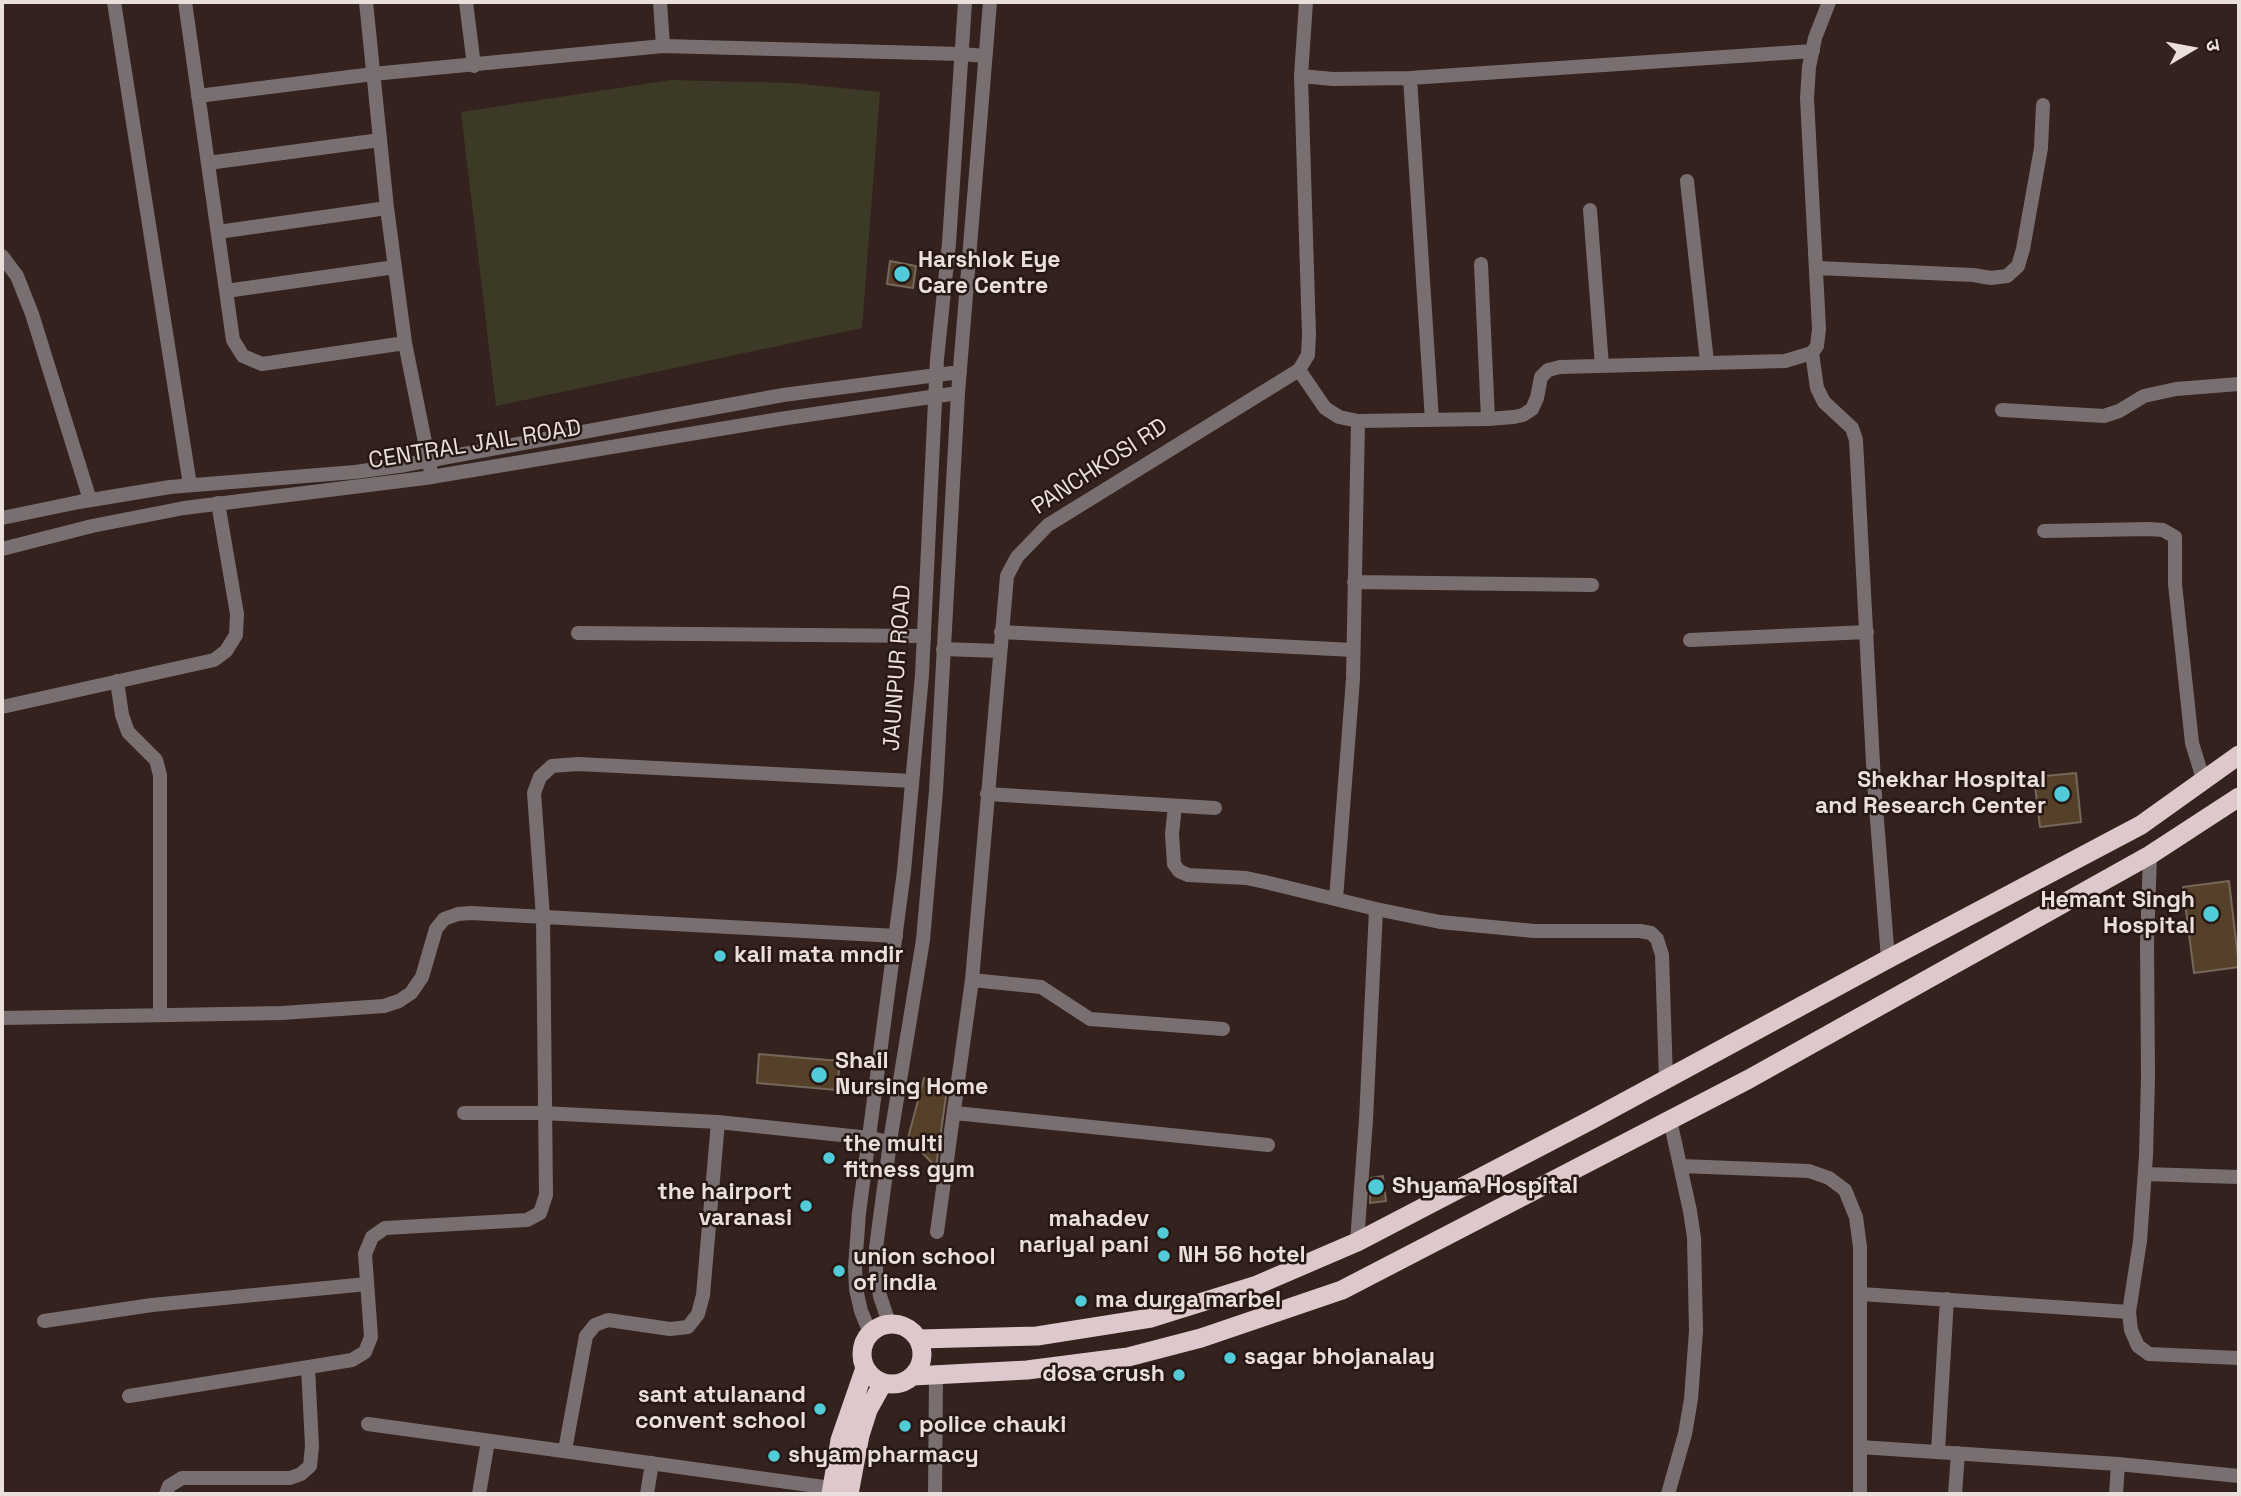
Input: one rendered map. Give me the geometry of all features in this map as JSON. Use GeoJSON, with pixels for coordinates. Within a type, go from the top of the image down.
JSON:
{"type":"FeatureCollection","features":[{"type":"Feature","properties":{"kind":"highway"},"geometry":{"type":"LineString","coordinates":[[919,1339],[1037,1336],[1152,1318],[1257,1285],[1357,1242],[2141,825],[2239,755]]}},
{"type":"Feature","properties":{"kind":"highway"},"geometry":{"type":"LineString","coordinates":[[913,1376],[1027,1370],[1128,1357],[1201,1339],[1342,1290],[1749,1079],[2150,855],[2239,797]]}},
{"type":"Feature","properties":{"kind":"highway"},"geometry":{"type":"LineString","coordinates":[[890,1323],[904,1325],[919,1339],[922,1354],[913,1376],[899,1384],[883,1383],[870,1375],[865,1368],[862,1353],[862,1346],[870,1332],[882,1324],[890,1323]]}},
{"type":"Feature","properties":{"kind":"highway"},"geometry":{"type":"LineString","coordinates":[[840,1492],[840,1440],[865,1368]]}},
{"type":"Feature","properties":{"kind":"highway"},"geometry":{"type":"LineString","coordinates":[[840,1492],[869,1410],[883,1383]]}},
{"type":"Feature","properties":{"kind":"street"},"geometry":{"type":"LineString","coordinates":[[114,2],[190,485]]}},
{"type":"Feature","properties":{"kind":"street"},"geometry":{"type":"LineString","coordinates":[[185,2],[233,340],[243,356],[262,364],[405,343]]}},
{"type":"Feature","properties":{"kind":"street"},"geometry":{"type":"LineString","coordinates":[[366,2],[387,208],[405,343],[432,477]]}},
{"type":"Feature","properties":{"kind":"street"},"geometry":{"type":"LineString","coordinates":[[466,2],[474,66]]}},
{"type":"Feature","properties":{"kind":"street"},"geometry":{"type":"LineString","coordinates":[[660,2],[663,46]]}},
{"type":"Feature","properties":{"kind":"street","name":"JAUNPUR ROAD"},"geometry":{"type":"LineString","coordinates":[[870,1332],[861,1311],[855,1267],[896,936],[912,781],[924,636],[937,374],[949,243],[965,2]]}},
{"type":"Feature","properties":{"kind":"street","name":"JAUNPUR ROAD"},"geometry":{"type":"LineString","coordinates":[[890,1323],[880,1296],[876,1248],[890,1142],[923,940],[936,791],[958,393],[990,2]]}},
{"type":"Feature","properties":{"kind":"street"},"geometry":{"type":"LineString","coordinates":[[1306,2],[1301,76],[1309,335],[1308,355],[1299,370],[1325,408],[1339,417],[1358,421],[1488,419],[1523,415],[1532,409],[1541,377],[1548,370],[1560,367],[1785,361],[1812,353],[1817,346],[1819,329],[1807,98],[1812,51],[1829,2]]}},
{"type":"Feature","properties":{"kind":"street"},"geometry":{"type":"LineString","coordinates":[[198,96],[373,74],[663,46],[985,56]]}},
{"type":"Feature","properties":{"kind":"street"},"geometry":{"type":"LineString","coordinates":[[1301,76],[1333,79],[1410,78],[1812,51]]}},
{"type":"Feature","properties":{"kind":"street"},"geometry":{"type":"LineString","coordinates":[[1410,78],[1432,420]]}},
{"type":"Feature","properties":{"kind":"street"},"geometry":{"type":"LineString","coordinates":[[1817,268],[1991,278],[2007,276],[2018,266],[2023,249],[2042,148],[2042,105]]}},
{"type":"Feature","properties":{"kind":"street"},"geometry":{"type":"LineString","coordinates":[[208,163],[380,140]]}},
{"type":"Feature","properties":{"kind":"street"},"geometry":{"type":"LineString","coordinates":[[1687,181],[1707,362]]}},
{"type":"Feature","properties":{"kind":"street"},"geometry":{"type":"LineString","coordinates":[[218,232],[387,208]]}},
{"type":"Feature","properties":{"kind":"street"},"geometry":{"type":"LineString","coordinates":[[1590,210],[1602,366]]}},
{"type":"Feature","properties":{"kind":"street"},"geometry":{"type":"LineString","coordinates":[[2,256],[17,276],[32,314],[90,500]]}},
{"type":"Feature","properties":{"kind":"street"},"geometry":{"type":"LineString","coordinates":[[1481,264],[1488,419]]}},
{"type":"Feature","properties":{"kind":"street"},"geometry":{"type":"LineString","coordinates":[[226,290],[395,267]]}},
{"type":"Feature","properties":{"kind":"street"},"geometry":{"type":"LineString","coordinates":[[1812,353],[1818,388],[1824,402],[1852,428],[1856,440],[1874,782],[1888,959]]}},
{"type":"Feature","properties":{"kind":"street","name":"PANCHKOSI RD"},"geometry":{"type":"LineString","coordinates":[[937,1232],[972,980],[1007,576],[1017,557],[1048,525],[1299,370]]}},
{"type":"Feature","properties":{"kind":"street"},"geometry":{"type":"LineString","coordinates":[[2,518],[90,500],[190,485],[355,472],[428,461],[783,395],[960,372]]}},
{"type":"Feature","properties":{"kind":"street"},"geometry":{"type":"LineString","coordinates":[[2002,410],[2104,416],[2119,411],[2144,396],[2176,389],[2239,384]]}},
{"type":"Feature","properties":{"kind":"street","name":"CENTRAL JAIL ROAD"},"geometry":{"type":"LineString","coordinates":[[2,549],[92,526],[218,503],[432,477],[958,393]]}},
{"type":"Feature","properties":{"kind":"street"},"geometry":{"type":"LineString","coordinates":[[1336,899],[1349,740],[1358,421]]}},
{"type":"Feature","properties":{"kind":"street"},"geometry":{"type":"LineString","coordinates":[[556,438],[559,456]]}},
{"type":"Feature","properties":{"kind":"street"},"geometry":{"type":"LineString","coordinates":[[2,707],[214,660],[226,651],[236,635],[237,614],[218,503]]}},
{"type":"Feature","properties":{"kind":"street"},"geometry":{"type":"LineString","coordinates":[[2044,531],[2156,529],[2175,537],[2175,584],[2192,743],[2204,782]]}},
{"type":"Feature","properties":{"kind":"street"},"geometry":{"type":"LineString","coordinates":[[1354,582],[1592,585]]}},
{"type":"Feature","properties":{"kind":"street"},"geometry":{"type":"LineString","coordinates":[[1001,632],[1353,650]]}},
{"type":"Feature","properties":{"kind":"street"},"geometry":{"type":"LineString","coordinates":[[1690,640],[1867,632]]}},
{"type":"Feature","properties":{"kind":"street"},"geometry":{"type":"LineString","coordinates":[[578,633],[924,636]]}},
{"type":"Feature","properties":{"kind":"street"},"geometry":{"type":"LineString","coordinates":[[943,649],[999,651]]}},
{"type":"Feature","properties":{"kind":"street"},"geometry":{"type":"LineString","coordinates":[[117,681],[122,715],[128,732],[156,760],[160,775],[160,1015]]}},
{"type":"Feature","properties":{"kind":"street"},"geometry":{"type":"LineString","coordinates":[[129,1396],[352,1360],[365,1352],[370,1337],[365,1254],[372,1237],[385,1228],[527,1220],[540,1213],[546,1195],[543,1113],[543,917],[534,793],[540,776],[552,766],[578,764],[912,781]]}},
{"type":"Feature","properties":{"kind":"street"},"geometry":{"type":"LineString","coordinates":[[988,794],[1215,808]]}},
{"type":"Feature","properties":{"kind":"street"},"geometry":{"type":"LineString","coordinates":[[1175,806],[1174,864],[1178,871],[1188,875],[1247,878],[1440,922],[1534,931],[1651,933],[1657,939],[1662,955],[1666,1080]]}},
{"type":"Feature","properties":{"kind":"street"},"geometry":{"type":"LineString","coordinates":[[2150,855],[2145,1174],[2140,1241],[2129,1312],[2131,1330],[2138,1346],[2149,1354],[2239,1357]]}},
{"type":"Feature","properties":{"kind":"street"},"geometry":{"type":"LineString","coordinates":[[1357,1242],[1376,909]]}},
{"type":"Feature","properties":{"kind":"street"},"geometry":{"type":"LineString","coordinates":[[2,1018],[282,1013],[384,1006],[399,1001],[411,992],[422,976],[436,929],[444,919],[458,914],[896,936]]}},
{"type":"Feature","properties":{"kind":"street"},"geometry":{"type":"LineString","coordinates":[[972,980],[1041,987],[1090,1019],[1223,1029]]}},
{"type":"Feature","properties":{"kind":"street"},"geometry":{"type":"LineString","coordinates":[[464,1113],[543,1113],[718,1122],[890,1142]]}},
{"type":"Feature","properties":{"kind":"street"},"geometry":{"type":"LineString","coordinates":[[955,1113],[1268,1145]]}},
{"type":"Feature","properties":{"kind":"street"},"geometry":{"type":"LineString","coordinates":[[1668,1494],[1685,1434],[1691,1399],[1696,1331],[1694,1238],[1670,1120]]}},
{"type":"Feature","properties":{"kind":"street"},"geometry":{"type":"LineString","coordinates":[[565,1450],[586,1336],[595,1325],[608,1320],[670,1329],[688,1327],[698,1314],[703,1295],[718,1122]]}},
{"type":"Feature","properties":{"kind":"street"},"geometry":{"type":"LineString","coordinates":[[1681,1166],[1809,1171],[1829,1178],[1845,1191],[1856,1217],[1860,1247],[1860,1494]]}},
{"type":"Feature","properties":{"kind":"street"},"geometry":{"type":"LineString","coordinates":[[2145,1174],[2239,1177]]}},
{"type":"Feature","properties":{"kind":"street"},"geometry":{"type":"LineString","coordinates":[[44,1321],[152,1304],[367,1284]]}},
{"type":"Feature","properties":{"kind":"street"},"geometry":{"type":"LineString","coordinates":[[1861,1294],[2129,1312]]}},
{"type":"Feature","properties":{"kind":"street"},"geometry":{"type":"LineString","coordinates":[[1938,1451],[1947,1299]]}},
{"type":"Feature","properties":{"kind":"street"},"geometry":{"type":"LineString","coordinates":[[166,1494],[169,1486],[181,1478],[290,1478],[301,1474],[310,1466],[312,1446],[308,1367]]}},
{"type":"Feature","properties":{"kind":"street"},"geometry":{"type":"LineString","coordinates":[[935,1494],[936,1375]]}},
{"type":"Feature","properties":{"kind":"street"},"geometry":{"type":"LineString","coordinates":[[368,1424],[565,1450],[840,1492]]}},
{"type":"Feature","properties":{"kind":"street"},"geometry":{"type":"LineString","coordinates":[[479,1494],[488,1441]]}},
{"type":"Feature","properties":{"kind":"street"},"geometry":{"type":"LineString","coordinates":[[1860,1447],[2118,1464],[2239,1476]]}},
{"type":"Feature","properties":{"kind":"street"},"geometry":{"type":"LineString","coordinates":[[1955,1494],[1958,1452]]}},
{"type":"Feature","properties":{"kind":"street"},"geometry":{"type":"LineString","coordinates":[[647,1494],[652,1463]]}},
{"type":"Feature","properties":{"kind":"street"},"geometry":{"type":"LineString","coordinates":[[2116,1494],[2118,1464]]}},
{"type":"Feature","properties":{"kind":"shaded area"},"geometry":{"type":"Polygon","coordinates":[[[671,80],[792,83],[880,92],[862,328],[496,406],[461,112],[671,80]]]}},
{"type":"Feature","properties":{"kind":"building"},"geometry":{"type":"Polygon","coordinates":[[[890,261],[916,266],[913,288],[887,284],[890,261]]]}},
{"type":"Feature","properties":{"kind":"building"},"geometry":{"type":"Polygon","coordinates":[[[2076,773],[2081,822],[2040,827],[2034,777],[2076,773]]]}},
{"type":"Feature","properties":{"kind":"building"},"geometry":{"type":"Polygon","coordinates":[[[2229,881],[2239,967],[2194,973],[2183,887],[2229,881]]]}},
{"type":"Feature","properties":{"kind":"building"},"geometry":{"type":"Polygon","coordinates":[[[759,1054],[840,1061],[837,1090],[757,1083],[759,1054]]]}},
{"type":"Feature","properties":{"kind":"building"},"geometry":{"type":"Polygon","coordinates":[[[924,1078],[947,1089],[936,1167],[908,1138],[924,1078]]]}},
{"type":"Feature","properties":{"kind":"building"},"geometry":{"type":"Polygon","coordinates":[[[1383,1176],[1386,1201],[1370,1203],[1371,1178],[1383,1176]]]}},
{"type":"Feature","properties":{"kind":"place","name":"Harshlok Eye Care Centre"},"geometry":{"type":"Point","coordinates":[902,274]}},
{"type":"Feature","properties":{"kind":"place","name":"Shekhar Hospital and Research Center"},"geometry":{"type":"Point","coordinates":[2062,794]}},
{"type":"Feature","properties":{"kind":"place","name":"Hemant Singh Hospital"},"geometry":{"type":"Point","coordinates":[2211,914]}},
{"type":"Feature","properties":{"kind":"place","name":"kali mata mndir"},"geometry":{"type":"Point","coordinates":[720,956]}},
{"type":"Feature","properties":{"kind":"place","name":"Shail Nursing Home"},"geometry":{"type":"Point","coordinates":[819,1075]}},
{"type":"Feature","properties":{"kind":"place","name":"the multi fitness gym"},"geometry":{"type":"Point","coordinates":[829,1158]}},
{"type":"Feature","properties":{"kind":"place","name":"Shyama Hospital"},"geometry":{"type":"Point","coordinates":[1376,1187]}},
{"type":"Feature","properties":{"kind":"place","name":"the hairport varanasi"},"geometry":{"type":"Point","coordinates":[806,1206]}},
{"type":"Feature","properties":{"kind":"place","name":"mahadev nariyal pani"},"geometry":{"type":"Point","coordinates":[1163,1233]}},
{"type":"Feature","properties":{"kind":"place","name":"NH 56 hotel"},"geometry":{"type":"Point","coordinates":[1164,1256]}},
{"type":"Feature","properties":{"kind":"place","name":"union school of india"},"geometry":{"type":"Point","coordinates":[839,1271]}},
{"type":"Feature","properties":{"kind":"place","name":"ma durga marbel"},"geometry":{"type":"Point","coordinates":[1081,1301]}},
{"type":"Feature","properties":{"kind":"place","name":"sagar bhojanalay"},"geometry":{"type":"Point","coordinates":[1230,1358]}},
{"type":"Feature","properties":{"kind":"place","name":"dosa crush"},"geometry":{"type":"Point","coordinates":[1179,1375]}},
{"type":"Feature","properties":{"kind":"place","name":"sant atulanand convent school"},"geometry":{"type":"Point","coordinates":[820,1409]}},
{"type":"Feature","properties":{"kind":"place","name":"police chauki"},"geometry":{"type":"Point","coordinates":[905,1426]}},
{"type":"Feature","properties":{"kind":"place","name":"shyam pharmacy"},"geometry":{"type":"Point","coordinates":[774,1456]}}]}
